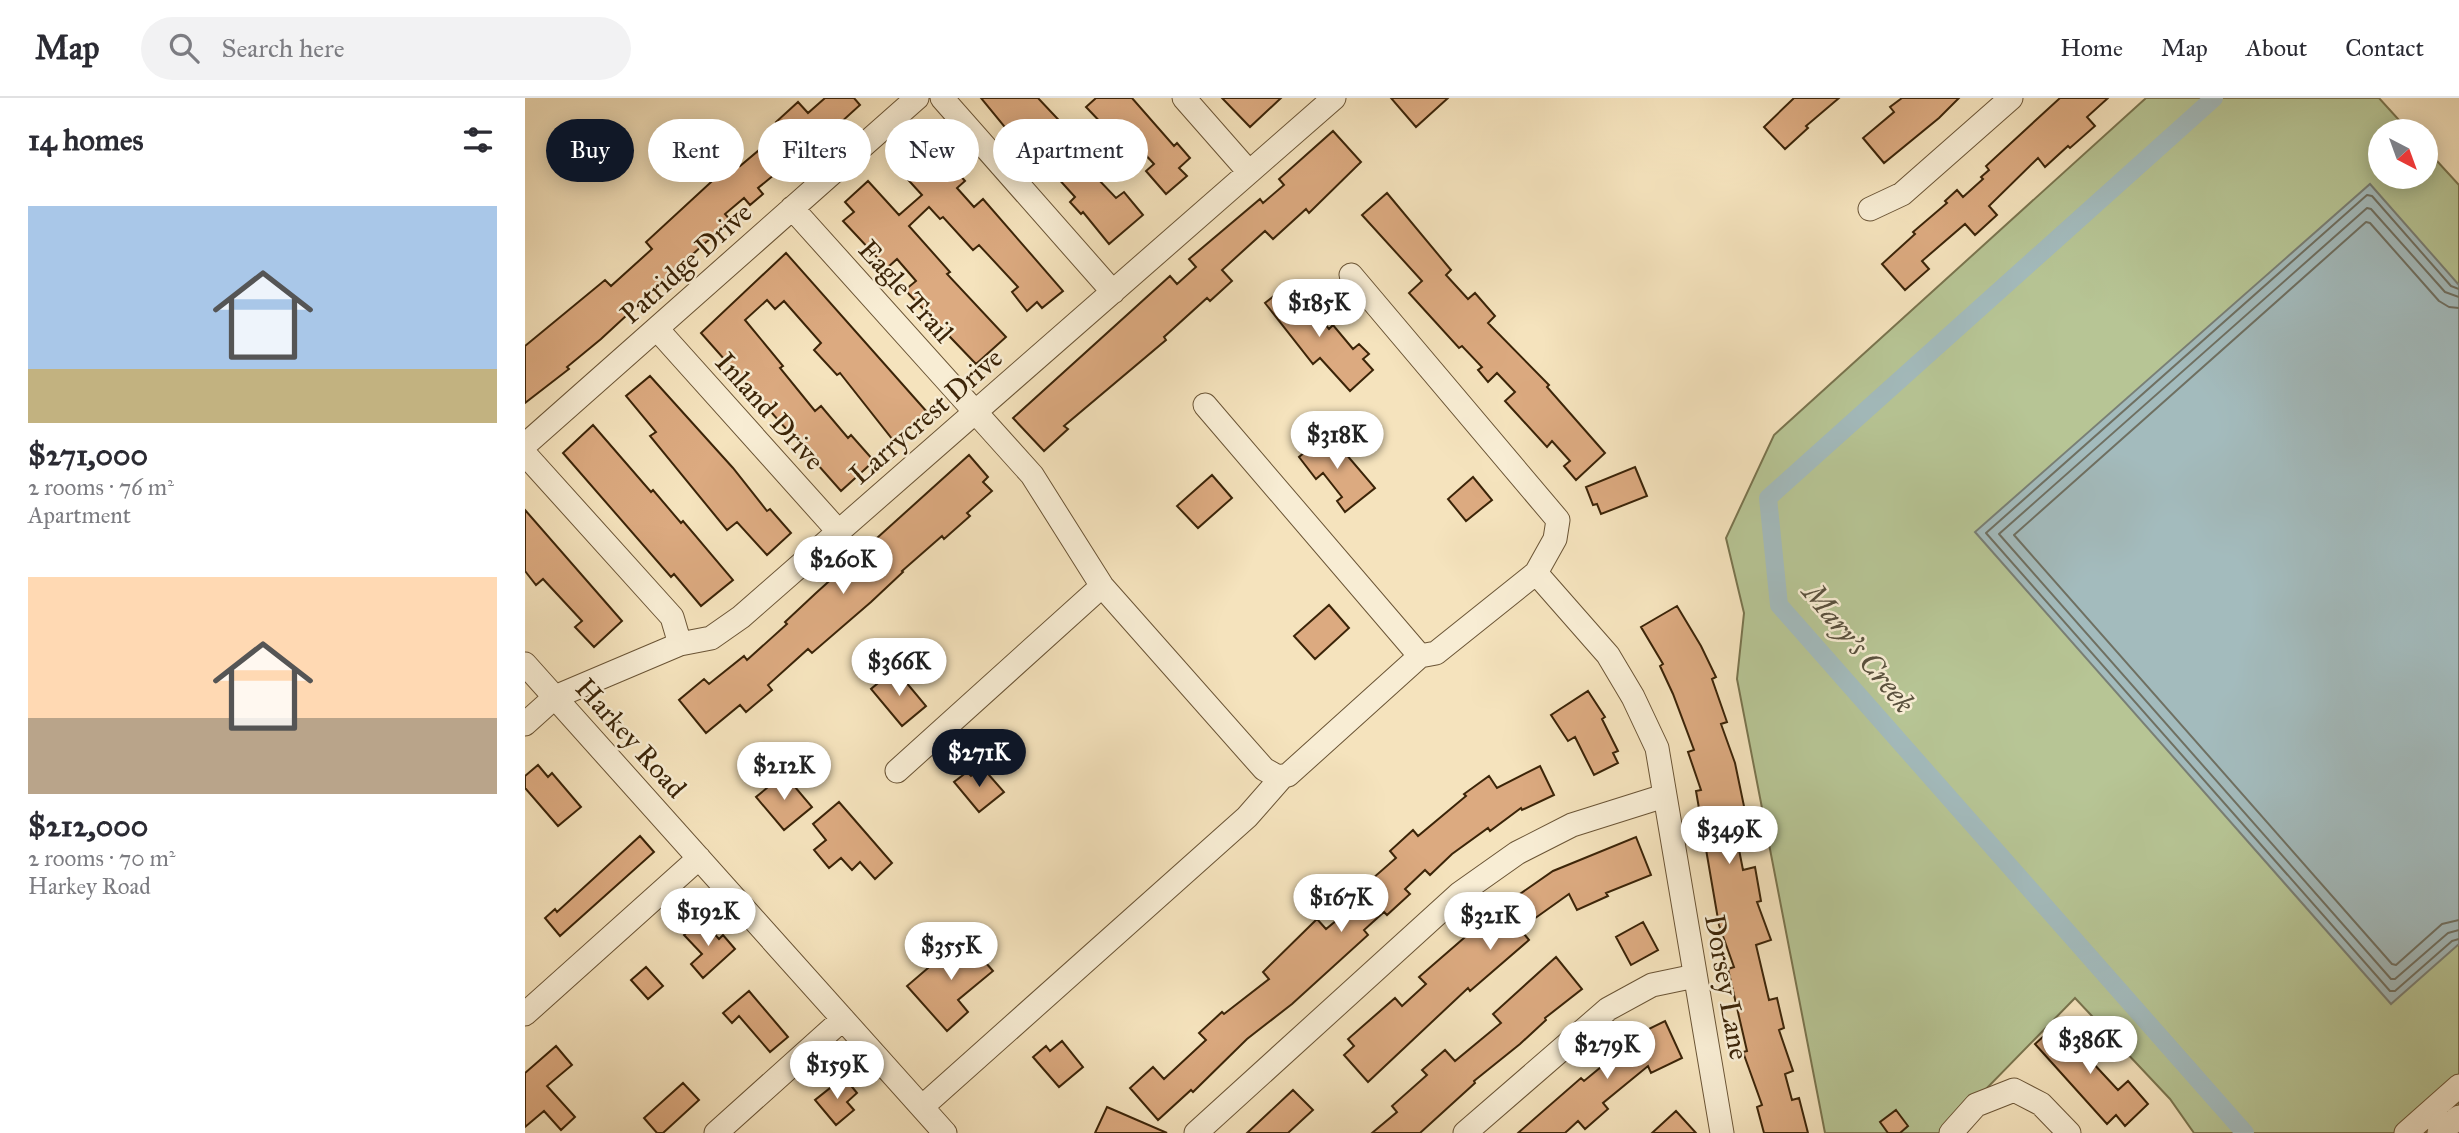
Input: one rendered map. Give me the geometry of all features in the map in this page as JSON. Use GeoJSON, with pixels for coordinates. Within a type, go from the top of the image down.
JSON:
{"type":"FeatureCollection","features":[{"type":"Feature","properties":{"kind":"street","name":"Patridge Drive"},"geometry":{"type":"LineString","coordinates":[[525,445],[917,98]]}},
{"type":"Feature","properties":{"kind":"street"},"geometry":{"type":"LineString","coordinates":[[942,98],[1113,292]]}},
{"type":"Feature","properties":{"kind":"street"},"geometry":{"type":"LineString","coordinates":[[1184,98],[1249,172]]}},
{"type":"Feature","properties":{"kind":"street","name":"Larrycrest Drive"},"geometry":{"type":"LineString","coordinates":[[525,724],[555,697],[680,644],[711,638],[741,617],[1334,98]]}},
{"type":"Feature","properties":{"kind":"street"},"geometry":{"type":"LineString","coordinates":[[1870,209],[1902,194],[2011,98]]}},
{"type":"Feature","properties":{"kind":"street","name":"Eagle Trail"},"geometry":{"type":"LineString","coordinates":[[792,208],[1032,475],[1102,586],[1264,769],[1277,777],[1283,776]]}},
{"type":"Feature","properties":{"kind":"street"},"geometry":{"type":"LineString","coordinates":[[922,1107],[1247,817],[1283,776],[1288,775],[1420,656],[1436,653],[1536,573],[1555,539],[1558,520],[1351,275]]}},
{"type":"Feature","properties":{"kind":"street","name":"Inland Drive"},"geometry":{"type":"LineString","coordinates":[[657,329],[839,532]]}},
{"type":"Feature","properties":{"kind":"street"},"geometry":{"type":"LineString","coordinates":[[1205,405],[1420,656]]}},
{"type":"Feature","properties":{"kind":"street"},"geometry":{"type":"LineString","coordinates":[[525,454],[672,617],[680,644]]}},
{"type":"Feature","properties":{"kind":"street","name":"Dorsey Lane"},"geometry":{"type":"LineString","coordinates":[[1536,573],[1608,654],[1633,697],[1657,748],[1722,1133]]}},
{"type":"Feature","properties":{"kind":"street"},"geometry":{"type":"LineString","coordinates":[[897,771],[1102,586]]}},
{"type":"Feature","properties":{"kind":"street","name":"Harkey Road"},"geometry":{"type":"LineString","coordinates":[[525,664],[945,1133]]}},
{"type":"Feature","properties":{"kind":"street"},"geometry":{"type":"LineString","coordinates":[[1196,1133],[1459,894],[1517,853],[1572,825],[1664,796]]}},
{"type":"Feature","properties":{"kind":"street"},"geometry":{"type":"LineString","coordinates":[[525,1014],[699,858]]}},
{"type":"Feature","properties":{"kind":"street"},"geometry":{"type":"LineString","coordinates":[[1465,1133],[1608,1010],[1652,985],[1695,976]]}},
{"type":"Feature","properties":{"kind":"street"},"geometry":{"type":"LineString","coordinates":[[716,1133],[843,1019]]}},
{"type":"Feature","properties":{"kind":"street"},"geometry":{"type":"LineString","coordinates":[[2406,1133],[2459,1086]]}},
{"type":"Feature","properties":{"kind":"street"},"geometry":{"type":"LineString","coordinates":[[1951,1133],[1976,1105],[2014,1090],[2041,1104],[2069,1133]]}},
{"type":"Feature","properties":{"kind":"street"},"geometry":{"type":"LineString","coordinates":[[2439,1133],[2459,1116]]}},
{"type":"Feature","properties":{"kind":"green space"},"geometry":{"type":"Polygon","coordinates":[[[2146,98],[2379,98],[2398,119],[2368,119],[2368,189],[2438,189],[2438,162],[2459,185],[2459,1133],[2194,1133],[2170,1099],[2075,998],[1943,1133],[1825,1133],[1737,679],[1744,613],[1726,538],[1774,435],[2146,98]]]}},
{"type":"Feature","properties":{"kind":"water"},"geometry":{"type":"Polygon","coordinates":[[[2368,186],[2368,189],[2374,189],[2459,285],[2459,944],[2391,1004],[1975,532],[2368,186]]]}},
{"type":"Feature","properties":{"kind":"building"},"geometry":{"type":"Polygon","coordinates":[[[825,98],[854,98],[860,105],[845,119],[779,119],[798,102],[808,113],[825,98]]]}},
{"type":"Feature","properties":{"kind":"building"},"geometry":{"type":"Polygon","coordinates":[[[981,98],[1038,98],[1058,119],[998,119],[981,98]]]}},
{"type":"Feature","properties":{"kind":"building"},"geometry":{"type":"Polygon","coordinates":[[[1096,98],[1132,98],[1174,146],[1177,143],[1190,158],[1179,168],[1187,176],[1166,194],[1148,173],[1148,169],[1154,164],[1148,158],[1148,119],[1097,119],[1086,107],[1096,98]]]}},
{"type":"Feature","properties":{"kind":"building"},"geometry":{"type":"Polygon","coordinates":[[[1222,98],[1281,98],[1250,127],[1222,98]]]}},
{"type":"Feature","properties":{"kind":"building"},"geometry":{"type":"Polygon","coordinates":[[[1391,98],[1448,98],[1416,127],[1391,98]]]}},
{"type":"Feature","properties":{"kind":"building"},"geometry":{"type":"Polygon","coordinates":[[[1794,98],[1839,98],[1806,126],[1808,128],[1785,149],[1764,127],[1794,98]]]}},
{"type":"Feature","properties":{"kind":"building"},"geometry":{"type":"Polygon","coordinates":[[[1902,98],[1959,98],[1884,163],[1863,138],[1894,112],[1890,107],[1902,98]]]}},
{"type":"Feature","properties":{"kind":"building"},"geometry":{"type":"Polygon","coordinates":[[[2060,98],[2108,98],[2087,117],[2095,126],[2045,167],[2038,158],[1989,206],[1997,215],[1975,235],[1965,224],[1922,261],[1929,269],[1905,290],[1882,264],[1915,234],[1913,232],[1947,203],[1945,201],[1957,190],[1963,197],[1983,179],[1981,177],[1989,170],[1986,166],[2060,98]]]}},
{"type":"Feature","properties":{"kind":"building"},"geometry":{"type":"Polygon","coordinates":[[[1333,131],[1361,162],[1309,213],[1306,209],[1273,239],[1265,231],[1222,270],[1232,281],[1210,301],[1207,298],[1164,337],[1166,340],[1064,426],[1068,429],[1044,451],[1013,418],[1170,276],[1177,284],[1196,267],[1189,259],[1260,199],[1263,203],[1284,185],[1279,179],[1333,131]]]}},
{"type":"Feature","properties":{"kind":"building"},"geometry":{"type":"Polygon","coordinates":[[[758,151],[758,182],[765,182],[758,188],[763,194],[750,205],[744,198],[725,214],[732,222],[567,367],[569,369],[525,403],[525,346],[605,280],[611,286],[652,249],[646,242],[711,182],[744,182],[744,163],[758,151]]]}},
{"type":"Feature","properties":{"kind":"building"},"geometry":{"type":"Polygon","coordinates":[[[867,182],[899,215],[922,195],[910,182],[964,182],[957,188],[974,207],[983,199],[1063,291],[1042,308],[1037,302],[1027,311],[1012,292],[1018,287],[979,245],[973,250],[943,217],[940,219],[929,207],[909,226],[950,272],[947,274],[1006,337],[976,364],[905,290],[916,281],[897,259],[887,268],[843,221],[854,212],[845,202],[867,182]]]}},
{"type":"Feature","properties":{"kind":"building"},"geometry":{"type":"Polygon","coordinates":[[[1061,182],[1101,182],[1116,198],[1124,192],[1143,215],[1109,244],[1083,212],[1081,214],[1070,202],[1075,197],[1061,182]]]}},
{"type":"Feature","properties":{"kind":"building"},"geometry":{"type":"Polygon","coordinates":[[[1387,193],[1451,270],[1446,275],[1468,299],[1475,293],[1495,316],[1488,323],[1549,385],[1547,387],[1605,453],[1576,480],[1564,466],[1570,461],[1552,441],[1547,447],[1505,401],[1515,392],[1497,373],[1488,382],[1478,370],[1482,367],[1462,346],[1459,348],[1409,293],[1422,281],[1362,215],[1387,193]]]}},
{"type":"Feature","properties":{"kind":"building"},"geometry":{"type":"Polygon","coordinates":[[[786,253],[927,412],[893,440],[840,373],[837,375],[814,350],[821,343],[784,301],[775,309],[767,300],[745,320],[815,411],[821,406],[848,438],[851,435],[874,461],[841,491],[701,333],[786,253]]]}},
{"type":"Feature","properties":{"kind":"building"},"geometry":{"type":"Polygon","coordinates":[[[1289,284],[1318,320],[1320,318],[1329,329],[1333,325],[1353,349],[1359,344],[1369,354],[1363,359],[1373,370],[1350,391],[1320,358],[1313,364],[1265,303],[1289,284]]]}},
{"type":"Feature","properties":{"kind":"building"},"geometry":{"type":"Polygon","coordinates":[[[650,376],[733,468],[767,511],[770,509],[791,533],[767,555],[737,522],[727,530],[650,436],[656,432],[626,396],[650,376]]]}},
{"type":"Feature","properties":{"kind":"building"},"geometry":{"type":"Polygon","coordinates":[[[593,425],[651,492],[653,490],[681,523],[683,521],[733,580],[701,606],[674,574],[671,577],[563,453],[593,425]]]}},
{"type":"Feature","properties":{"kind":"building"},"geometry":{"type":"Polygon","coordinates":[[[1328,433],[1375,488],[1345,512],[1337,501],[1342,497],[1323,473],[1316,479],[1299,457],[1328,433]]]}},
{"type":"Feature","properties":{"kind":"building"},"geometry":{"type":"Polygon","coordinates":[[[969,455],[988,477],[983,482],[992,491],[967,513],[970,516],[944,539],[942,536],[812,653],[808,649],[768,685],[772,690],[746,712],[740,705],[706,733],[679,700],[704,679],[709,684],[744,656],[747,660],[816,593],[969,455]]]}},
{"type":"Feature","properties":{"kind":"building"},"geometry":{"type":"Polygon","coordinates":[[[1635,467],[1647,496],[1601,514],[1597,504],[1593,505],[1586,487],[1635,467]]]}},
{"type":"Feature","properties":{"kind":"building"},"geometry":{"type":"Polygon","coordinates":[[[1212,475],[1232,498],[1198,528],[1177,506],[1212,475]]]}},
{"type":"Feature","properties":{"kind":"building"},"geometry":{"type":"Polygon","coordinates":[[[1473,477],[1492,500],[1466,521],[1448,499],[1473,477]]]}},
{"type":"Feature","properties":{"kind":"building"},"geometry":{"type":"Polygon","coordinates":[[[525,510],[622,621],[594,647],[575,627],[582,621],[543,579],[536,585],[525,571],[525,510]]]}},
{"type":"Feature","properties":{"kind":"building"},"geometry":{"type":"Polygon","coordinates":[[[1329,605],[1349,628],[1315,659],[1294,636],[1329,605]]]}},
{"type":"Feature","properties":{"kind":"building"},"geometry":{"type":"Polygon","coordinates":[[[1677,606],[1716,677],[1712,679],[1727,722],[1721,724],[1735,763],[1745,811],[1732,814],[1743,870],[1755,867],[1761,901],[1757,902],[1771,940],[1756,945],[1769,1000],[1777,998],[1784,1028],[1779,1030],[1793,1071],[1785,1074],[1792,1100],[1799,1098],[1808,1133],[1764,1133],[1757,1107],[1762,1105],[1743,1052],[1747,1051],[1728,969],[1734,967],[1719,925],[1696,791],[1701,790],[1688,752],[1694,750],[1660,666],[1663,664],[1641,627],[1677,606]]]}},
{"type":"Feature","properties":{"kind":"building"},"geometry":{"type":"Polygon","coordinates":[[[895,669],[926,706],[902,726],[871,689],[895,669]]]}},
{"type":"Feature","properties":{"kind":"building"},"geometry":{"type":"Polygon","coordinates":[[[1588,691],[1605,717],[1602,719],[1618,751],[1613,753],[1618,763],[1594,775],[1575,737],[1568,741],[1551,715],[1588,691]]]}},
{"type":"Feature","properties":{"kind":"building"},"geometry":{"type":"Polygon","coordinates":[[[538,765],[548,777],[552,773],[581,807],[558,826],[525,788],[525,776],[538,765]]]}},
{"type":"Feature","properties":{"kind":"building"},"geometry":{"type":"Polygon","coordinates":[[[1540,766],[1554,795],[1522,810],[1521,808],[1490,831],[1488,828],[1452,854],[1430,875],[1425,870],[1405,889],[1410,894],[1387,915],[1384,912],[1364,930],[1368,935],[1292,1004],[1247,1039],[1193,1092],[1191,1090],[1158,1120],[1130,1088],[1153,1067],[1164,1079],[1206,1040],[1199,1033],[1222,1012],[1224,1014],[1269,979],[1263,972],[1317,919],[1326,929],[1378,886],[1372,879],[1396,858],[1390,851],[1413,830],[1418,836],[1466,796],[1464,794],[1489,776],[1497,788],[1540,766]]]}},
{"type":"Feature","properties":{"kind":"building"},"geometry":{"type":"Polygon","coordinates":[[[982,767],[1004,792],[979,812],[954,782],[967,772],[971,776],[982,767]]]}},
{"type":"Feature","properties":{"kind":"building"},"geometry":{"type":"Polygon","coordinates":[[[784,774],[812,807],[784,830],[756,797],[784,774]]]}},
{"type":"Feature","properties":{"kind":"building"},"geometry":{"type":"Polygon","coordinates":[[[839,802],[892,863],[875,879],[860,862],[852,870],[841,858],[829,868],[814,850],[826,840],[813,824],[839,802]]]}},
{"type":"Feature","properties":{"kind":"building"},"geometry":{"type":"Polygon","coordinates":[[[640,836],[654,852],[560,936],[545,918],[555,909],[557,912],[640,836]]]}},
{"type":"Feature","properties":{"kind":"building"},"geometry":{"type":"Polygon","coordinates":[[[1636,837],[1651,875],[1606,893],[1608,896],[1577,910],[1569,894],[1520,929],[1529,940],[1470,991],[1468,988],[1368,1082],[1344,1055],[1354,1046],[1348,1039],[1395,998],[1402,1006],[1426,984],[1419,977],[1494,912],[1499,918],[1521,901],[1517,896],[1553,871],[1636,837]]]}},
{"type":"Feature","properties":{"kind":"building"},"geometry":{"type":"Polygon","coordinates":[[[701,919],[719,939],[723,935],[735,949],[703,978],[691,964],[702,954],[684,935],[701,919]]]}},
{"type":"Feature","properties":{"kind":"building"},"geometry":{"type":"Polygon","coordinates":[[[1643,922],[1658,950],[1631,965],[1616,937],[1643,922]]]}},
{"type":"Feature","properties":{"kind":"building"},"geometry":{"type":"Polygon","coordinates":[[[970,932],[978,942],[972,947],[993,971],[958,1000],[968,1012],[947,1031],[907,986],[970,932]]]}},
{"type":"Feature","properties":{"kind":"building"},"geometry":{"type":"Polygon","coordinates":[[[1556,957],[1582,989],[1474,1081],[1475,1083],[1420,1133],[1372,1133],[1397,1112],[1392,1106],[1427,1075],[1422,1070],[1445,1050],[1455,1061],[1501,1023],[1493,1014],[1556,957]]]}},
{"type":"Feature","properties":{"kind":"building"},"geometry":{"type":"Polygon","coordinates":[[[646,967],[663,986],[648,999],[631,980],[646,967]]]}},
{"type":"Feature","properties":{"kind":"building"},"geometry":{"type":"Polygon","coordinates":[[[749,991],[788,1037],[770,1052],[739,1016],[732,1023],[723,1013],[749,991]]]}},
{"type":"Feature","properties":{"kind":"building"},"geometry":{"type":"Polygon","coordinates":[[[1665,1021],[1682,1058],[1651,1073],[1648,1066],[1603,1103],[1608,1109],[1585,1129],[1578,1121],[1565,1133],[1518,1133],[1581,1078],[1584,1081],[1607,1062],[1604,1058],[1624,1041],[1665,1021]]]}},
{"type":"Feature","properties":{"kind":"building"},"geometry":{"type":"Polygon","coordinates":[[[2070,1022],[2087,1040],[2078,1047],[2118,1090],[2128,1081],[2148,1104],[2125,1126],[2116,1115],[2107,1124],[2035,1044],[2055,1026],[2060,1031],[2070,1022]]]}},
{"type":"Feature","properties":{"kind":"building"},"geometry":{"type":"Polygon","coordinates":[[[1062,1041],[1083,1067],[1059,1087],[1033,1057],[1046,1046],[1050,1051],[1062,1041]]]}},
{"type":"Feature","properties":{"kind":"building"},"geometry":{"type":"Polygon","coordinates":[[[556,1046],[572,1065],[547,1086],[575,1117],[561,1130],[544,1111],[525,1127],[525,1073],[556,1046]]]}},
{"type":"Feature","properties":{"kind":"building"},"geometry":{"type":"Polygon","coordinates":[[[844,1077],[857,1093],[847,1102],[854,1110],[836,1125],[815,1100],[844,1077]]]}},
{"type":"Feature","properties":{"kind":"building"},"geometry":{"type":"Polygon","coordinates":[[[683,1083],[699,1100],[663,1133],[657,1133],[644,1118],[683,1083]]]}},
{"type":"Feature","properties":{"kind":"building"},"geometry":{"type":"Polygon","coordinates":[[[1293,1090],[1313,1110],[1288,1133],[1247,1133],[1293,1090]]]}},
{"type":"Feature","properties":{"kind":"building"},"geometry":{"type":"Polygon","coordinates":[[[1107,1107],[1167,1133],[1095,1133],[1107,1107]]]}},
{"type":"Feature","properties":{"kind":"building"},"geometry":{"type":"Polygon","coordinates":[[[1896,1110],[1908,1126],[1900,1133],[1888,1133],[1880,1122],[1896,1110]]]}},
{"type":"Feature","properties":{"kind":"building"},"geometry":{"type":"Polygon","coordinates":[[[1676,1111],[1696,1133],[1652,1133],[1676,1111]]]}},
{"type":"Feature","properties":{"kind":"waterway","name":"Mary's Creek"},"geometry":{"type":"LineString","coordinates":[[2214,98],[1768,498],[1779,605],[2245,1133]]}}]}
